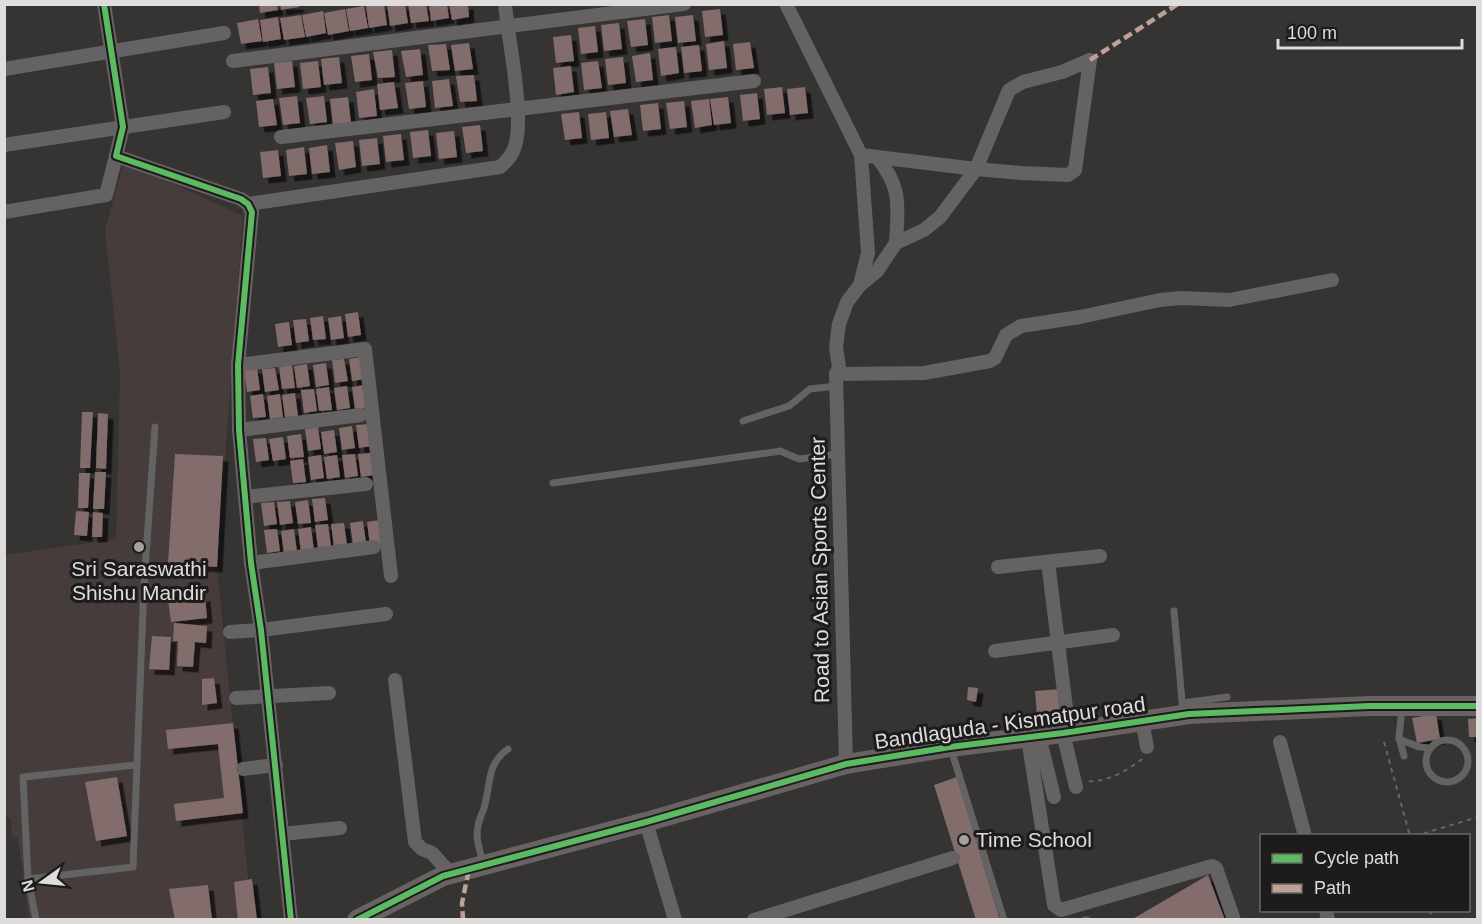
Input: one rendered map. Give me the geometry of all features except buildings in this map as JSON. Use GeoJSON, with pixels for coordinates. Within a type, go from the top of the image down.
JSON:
{"type":"FeatureCollection","features":[{"type":"Feature","properties":{"kind":"street"},"geometry":{"type":"LineString","coordinates":[[4,212],[106,195],[123,127],[104,4]]}},
{"type":"Feature","properties":{"kind":"street"},"geometry":{"type":"LineString","coordinates":[[248,204],[500,167],[509,159],[515,148],[518,109],[505,4]]}},
{"type":"Feature","properties":{"kind":"street"},"geometry":{"type":"LineString","coordinates":[[233,61],[684,4]]}},
{"type":"Feature","properties":{"kind":"street"},"geometry":{"type":"LineString","coordinates":[[786,4],[861,155],[868,253],[860,285]]}},
{"type":"Feature","properties":{"kind":"street"},"geometry":{"type":"LineString","coordinates":[[4,69],[224,33]]}},
{"type":"Feature","properties":{"kind":"street"},"geometry":{"type":"LineString","coordinates":[[860,285],[877,271],[896,243],[924,230],[940,217],[976,169],[1009,90],[1023,82],[1072,69],[1090,60],[1075,170],[1068,175],[976,169],[861,155]]}},
{"type":"Feature","properties":{"kind":"street"},"geometry":{"type":"LineString","coordinates":[[281,137],[754,81]]}},
{"type":"Feature","properties":{"kind":"street"},"geometry":{"type":"LineString","coordinates":[[4,146],[224,112]]}},
{"type":"Feature","properties":{"kind":"street"},"geometry":{"type":"LineString","coordinates":[[116,156],[241,199],[248,204],[252,212],[238,365],[239,430],[251,563],[261,630],[291,920]]}},
{"type":"Feature","properties":{"kind":"street"},"geometry":{"type":"LineString","coordinates":[[877,157],[890,173],[897,192],[896,243]]}},
{"type":"Feature","properties":{"kind":"street"},"geometry":{"type":"LineString","coordinates":[[836,380],[924,373],[990,361],[995,358],[1006,335],[1021,326],[1080,317],[1160,300],[1181,298],[1229,300],[1332,280]]}},
{"type":"Feature","properties":{"kind":"street","name":"Road to Asian Sports Center"},"geometry":{"type":"LineString","coordinates":[[846,764],[836,380],[839,368],[836,347],[839,324],[847,302],[860,285]]}},
{"type":"Feature","properties":{"kind":"street"},"geometry":{"type":"LineString","coordinates":[[238,365],[365,349],[391,576]]}},
{"type":"Feature","properties":{"kind":"street"},"geometry":{"type":"LineString","coordinates":[[239,430],[362,415]]}},
{"type":"Feature","properties":{"kind":"street"},"geometry":{"type":"LineString","coordinates":[[245,497],[366,484]]}},
{"type":"Feature","properties":{"kind":"street"},"geometry":{"type":"LineString","coordinates":[[251,563],[374,547]]}},
{"type":"Feature","properties":{"kind":"street"},"geometry":{"type":"LineString","coordinates":[[998,567],[1100,556]]}},
{"type":"Feature","properties":{"kind":"street"},"geometry":{"type":"LineString","coordinates":[[1048,562],[1066,733],[1081,783]]}},
{"type":"Feature","properties":{"kind":"street"},"geometry":{"type":"LineString","coordinates":[[230,632],[386,614]]}},
{"type":"Feature","properties":{"kind":"street"},"geometry":{"type":"LineString","coordinates":[[995,651],[1113,635]]}},
{"type":"Feature","properties":{"kind":"street"},"geometry":{"type":"LineString","coordinates":[[395,680],[415,842],[422,849],[432,853],[452,874]]}},
{"type":"Feature","properties":{"kind":"street"},"geometry":{"type":"LineString","coordinates":[[236,698],[329,693]]}},
{"type":"Feature","properties":{"kind":"street","name":"Bandlaguda - Kismatpur road"},"geometry":{"type":"LineString","coordinates":[[357,920],[443,876],[646,822],[846,764],[950,747],[1142,721],[1183,709],[1478,706]]}},
{"type":"Feature","properties":{"kind":"street"},"geometry":{"type":"LineString","coordinates":[[1142,721],[1147,747]]}},
{"type":"Feature","properties":{"kind":"street"},"geometry":{"type":"LineString","coordinates":[[1033,737],[1053,796]]}},
{"type":"Feature","properties":{"kind":"street"},"geometry":{"type":"LineString","coordinates":[[1033,737],[1056,908],[1061,910],[1212,866],[1216,868],[1234,920]]}},
{"type":"Feature","properties":{"kind":"street"},"geometry":{"type":"LineString","coordinates":[[1280,742],[1304,834]]}},
{"type":"Feature","properties":{"kind":"street"},"geometry":{"type":"LineString","coordinates":[[243,769],[276,765]]}},
{"type":"Feature","properties":{"kind":"street"},"geometry":{"type":"LineString","coordinates":[[646,822],[675,920]]}},
{"type":"Feature","properties":{"kind":"street"},"geometry":{"type":"LineString","coordinates":[[282,834],[340,828]]}},
{"type":"Feature","properties":{"kind":"street"},"geometry":{"type":"LineString","coordinates":[[754,920],[953,858]]}},
{"type":"Feature","properties":{"kind":"lane"},"geometry":{"type":"LineString","coordinates":[[743,421],[789,406],[810,389],[836,380]]}},
{"type":"Feature","properties":{"kind":"lane"},"geometry":{"type":"LineString","coordinates":[[28,879],[133,867],[135,765],[154,427]]}},
{"type":"Feature","properties":{"kind":"lane"},"geometry":{"type":"LineString","coordinates":[[554,483],[780,451],[799,459],[838,454]]}},
{"type":"Feature","properties":{"kind":"lane"},"geometry":{"type":"LineString","coordinates":[[1174,610],[1183,709],[1227,698]]}},
{"type":"Feature","properties":{"kind":"lane"},"geometry":{"type":"LineString","coordinates":[[1402,706],[1399,739],[1404,756]]}},
{"type":"Feature","properties":{"kind":"lane"},"geometry":{"type":"LineString","coordinates":[[1399,739],[1419,747],[1430,748],[1442,740],[1455,741],[1461,745],[1468,757],[1468,764],[1462,777],[1449,783],[1442,782],[1430,774],[1425,761],[1430,748]]}},
{"type":"Feature","properties":{"kind":"lane"},"geometry":{"type":"LineString","coordinates":[[950,747],[1004,920]]}},
{"type":"Feature","properties":{"kind":"lane"},"geometry":{"type":"LineString","coordinates":[[484,866],[478,845],[478,825],[486,800],[492,765],[507,749]]}},
{"type":"Feature","properties":{"kind":"lane"},"geometry":{"type":"LineString","coordinates":[[36,920],[28,879],[23,777],[135,765]]}},
{"type":"Feature","properties":{"kind":"path"},"geometry":{"type":"LineString","coordinates":[[1384,742],[1409,834]]}},
{"type":"Feature","properties":{"kind":"path"},"geometry":{"type":"LineString","coordinates":[[1081,783],[1095,782],[1129,768],[1144,757],[1147,747]]}},
{"type":"Feature","properties":{"kind":"path"},"geometry":{"type":"LineString","coordinates":[[1422,834],[1478,817]]}},
{"type":"Feature","properties":{"kind":"shaded area","name":"Sri Saraswathi Shishu Mandir"},"geometry":{"type":"Polygon","coordinates":[[[124,161],[243,216],[217,567],[252,919],[29,919],[18,837],[12,837],[11,818],[5,817],[4,555],[116,539],[120,373],[105,230],[124,161]]]}},
{"type":"Feature","properties":{"kind":"marked path"},"geometry":{"type":"LineString","coordinates":[[1090,60],[1178,4]]}},
{"type":"Feature","properties":{"kind":"marked path"},"geometry":{"type":"LineString","coordinates":[[463,920],[462,903],[469,869]]}},
{"type":"Feature","properties":{"kind":"cycle path"},"geometry":{"type":"LineString","coordinates":[[104,4],[123,127],[116,156],[241,199],[248,204],[252,212],[238,365],[239,430],[251,563],[261,630],[291,920]]}},
{"type":"Feature","properties":{"kind":"cycle path"},"geometry":{"type":"LineString","coordinates":[[357,920],[443,876],[646,822],[846,764],[950,747],[1189,714],[1369,706],[1478,706]]}},
{"type":"Feature","properties":{"kind":"place","name":"Sri Saraswathi Shishu Mandir"},"geometry":{"type":"Point","coordinates":[139,547]}},
{"type":"Feature","properties":{"kind":"place","name":"Time School"},"geometry":{"type":"Point","coordinates":[964,840]}}]}
